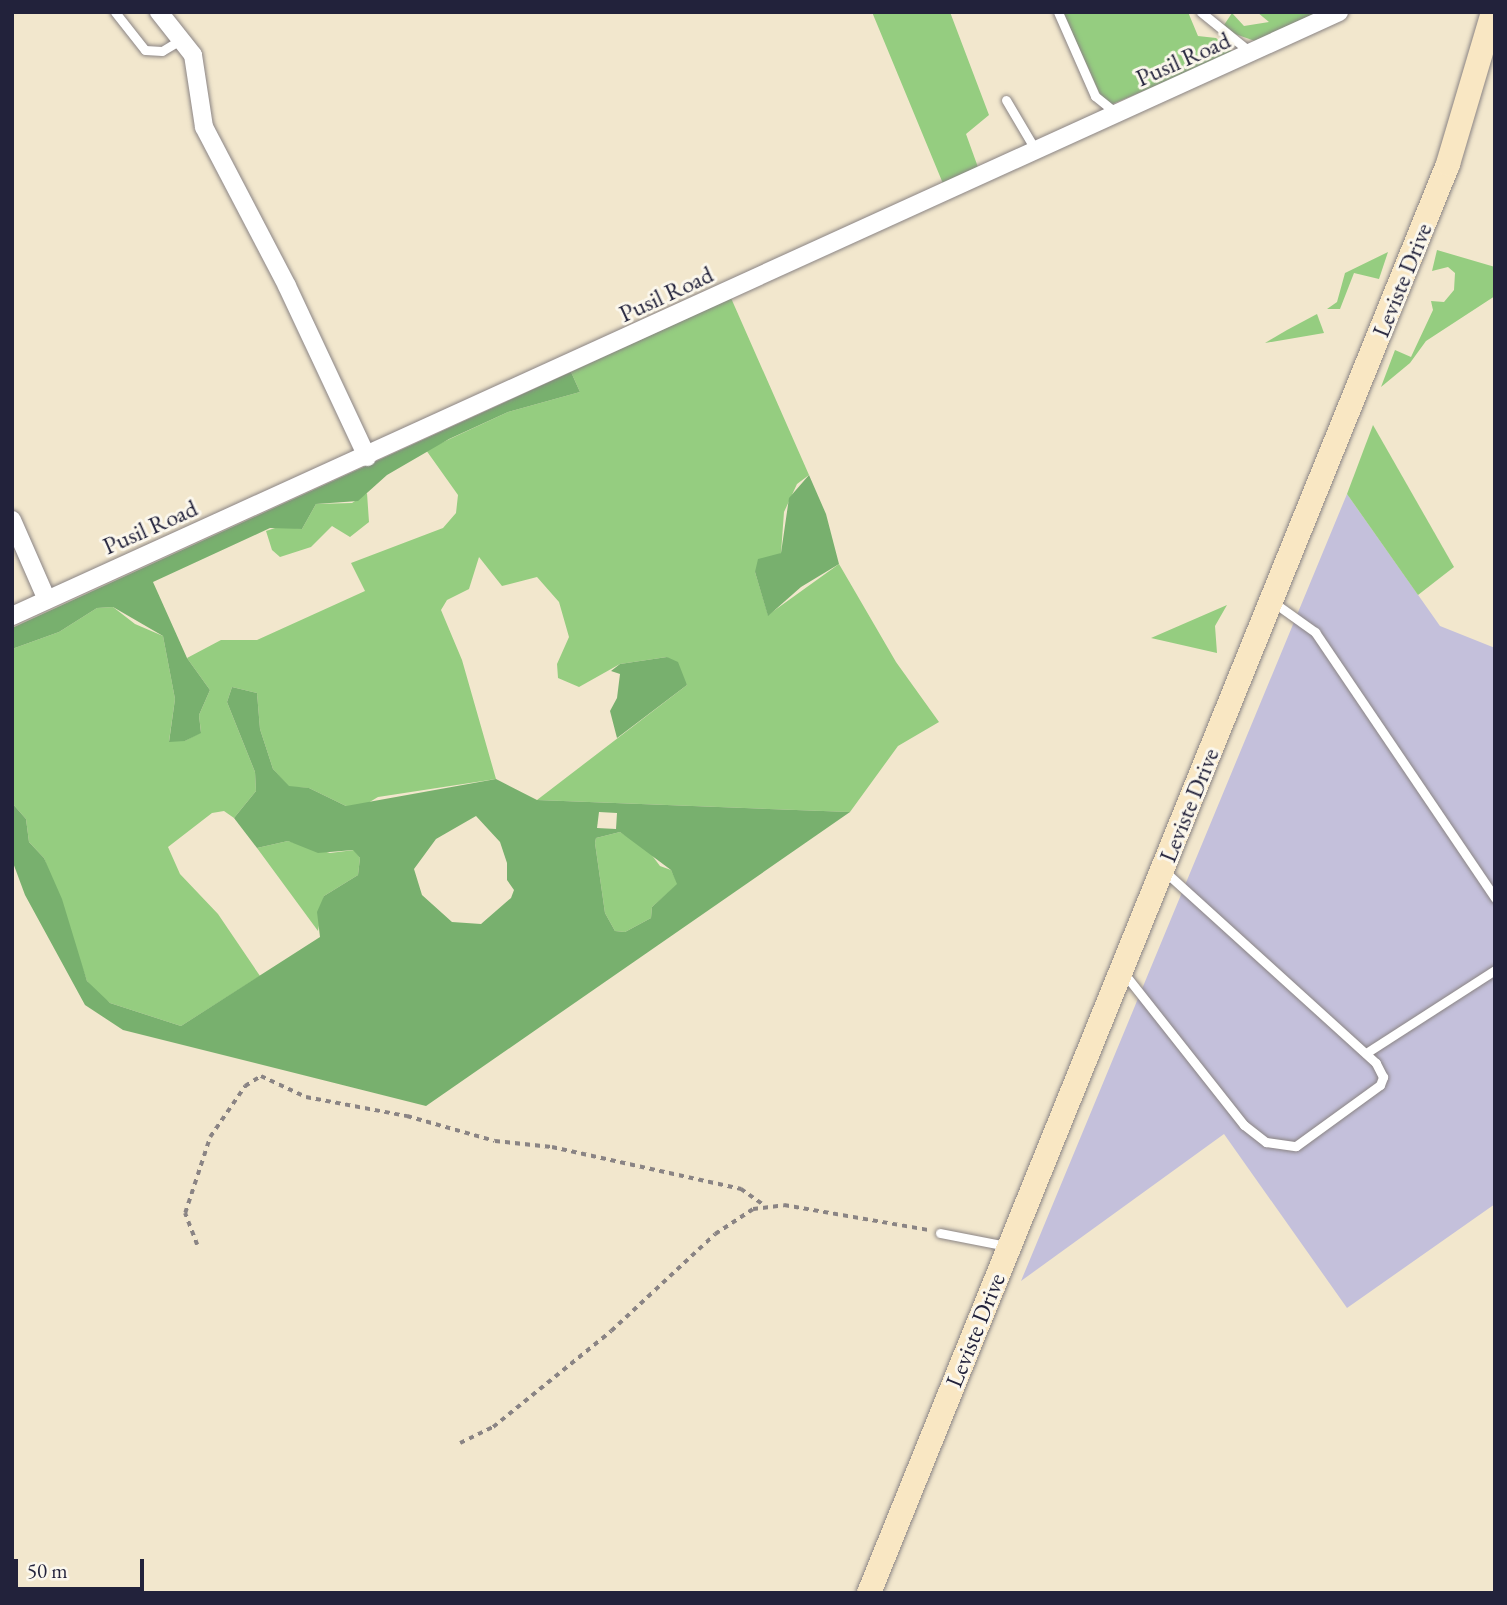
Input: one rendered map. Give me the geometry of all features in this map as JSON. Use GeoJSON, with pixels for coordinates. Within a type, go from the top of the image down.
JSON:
{"type":"FeatureCollection","features":[{"type":"Feature","properties":{"kind":"main road","name":"Leviste Drive"},"geometry":{"type":"LineString","coordinates":[[869,1593],[1448,164],[1493,12]]}},
{"type":"Feature","properties":{"kind":"street"},"geometry":{"type":"LineString","coordinates":[[159,12],[182,39],[200,73],[199,110],[204,127],[367,457]]}},
{"type":"Feature","properties":{"kind":"street","name":"Pusil Road"},"geometry":{"type":"LineString","coordinates":[[12,616],[1037,153],[1339,12]]}},
{"type":"Feature","properties":{"kind":"street"},"geometry":{"type":"LineString","coordinates":[[12,520],[47,600]]}},
{"type":"Feature","properties":{"kind":"lane"},"geometry":{"type":"LineString","coordinates":[[116,12],[136,43],[149,51],[167,49],[182,39]]}},
{"type":"Feature","properties":{"kind":"lane"},"geometry":{"type":"LineString","coordinates":[[1058,12],[1095,96],[1118,115]]}},
{"type":"Feature","properties":{"kind":"lane"},"geometry":{"type":"LineString","coordinates":[[1200,12],[1217,30],[1254,54]]}},
{"type":"Feature","properties":{"kind":"lane"},"geometry":{"type":"LineString","coordinates":[[1006,100],[1037,153]]}},
{"type":"Feature","properties":{"kind":"lane"},"geometry":{"type":"LineString","coordinates":[[1271,601],[1315,632],[1495,898]]}},
{"type":"Feature","properties":{"kind":"lane"},"geometry":{"type":"LineString","coordinates":[[1122,971],[1244,1125],[1276,1146],[1306,1141],[1380,1084],[1381,1069],[1366,1053],[1163,870]]}},
{"type":"Feature","properties":{"kind":"lane"},"geometry":{"type":"LineString","coordinates":[[1366,1053],[1495,970]]}},
{"type":"Feature","properties":{"kind":"lane"},"geometry":{"type":"LineString","coordinates":[[940,1233],[1009,1247]]}},
{"type":"Feature","properties":{"kind":"path"},"geometry":{"type":"LineString","coordinates":[[197,1245],[185,1213],[210,1138],[245,1086],[261,1076],[306,1097],[407,1116],[487,1139],[552,1147],[741,1189],[765,1206],[940,1233]]}},
{"type":"Feature","properties":{"kind":"path"},"geometry":{"type":"LineString","coordinates":[[460,1443],[493,1427],[611,1331],[724,1227],[765,1206]]}},
{"type":"Feature","properties":{"kind":"shaded area"},"geometry":{"type":"Polygon","coordinates":[[[1347,494],[1440,626],[1495,648],[1495,1204],[1347,1308],[1224,1134],[1021,1281],[1347,494]]]}},
{"type":"Feature","properties":{"kind":"green space"},"geometry":{"type":"Polygon","coordinates":[[[872,12],[950,12],[989,115],[966,134],[979,170],[944,186],[872,12]]]}},
{"type":"Feature","properties":{"kind":"green space"},"geometry":{"type":"Polygon","coordinates":[[[1063,12],[1188,12],[1198,36],[1216,38],[1234,53],[1110,105],[1103,101],[1063,12]]]}},
{"type":"Feature","properties":{"kind":"green space"},"geometry":{"type":"Polygon","coordinates":[[[1257,12],[1322,12],[1255,41],[1235,34],[1224,25],[1232,13],[1244,26],[1269,22],[1257,12]]]}},
{"type":"Feature","properties":{"kind":"green space"},"geometry":{"type":"Polygon","coordinates":[[[1437,250],[1495,267],[1495,296],[1426,341],[1410,363],[1381,387],[1395,350],[1411,357],[1433,310],[1431,301],[1444,302],[1454,290],[1455,273],[1448,267],[1432,271],[1437,250]]]}},
{"type":"Feature","properties":{"kind":"green space"},"geometry":{"type":"Polygon","coordinates":[[[1388,252],[1379,279],[1354,273],[1340,309],[1327,309],[1337,302],[1345,273],[1388,252]]]}},
{"type":"Feature","properties":{"kind":"green space"},"geometry":{"type":"Polygon","coordinates":[[[731,298],[809,475],[797,484],[784,512],[781,553],[755,572],[768,615],[839,564],[896,662],[939,722],[898,746],[850,812],[537,800],[687,685],[667,657],[620,664],[579,687],[558,678],[557,664],[569,637],[559,602],[537,577],[502,586],[479,557],[469,589],[447,600],[441,610],[462,660],[496,779],[378,797],[363,806],[346,806],[309,788],[289,787],[273,769],[260,729],[257,693],[232,687],[227,702],[255,772],[256,791],[234,818],[224,811],[212,813],[168,847],[180,874],[218,914],[260,976],[181,1026],[110,1003],[96,992],[87,981],[44,858],[29,842],[26,819],[12,803],[12,649],[59,632],[97,608],[113,607],[135,624],[163,636],[175,699],[169,741],[185,741],[201,732],[199,715],[210,690],[187,658],[221,640],[257,640],[365,591],[351,563],[443,528],[456,513],[458,495],[426,450],[508,412],[580,392],[571,372],[731,298]]]}},
{"type":"Feature","properties":{"kind":"green space"},"geometry":{"type":"Polygon","coordinates":[[[1317,314],[1324,333],[1265,343],[1287,330],[1317,314]]]}},
{"type":"Feature","properties":{"kind":"green space"},"geometry":{"type":"Polygon","coordinates":[[[571,372],[580,392],[508,412],[449,439],[387,475],[358,501],[316,504],[302,529],[270,528],[153,582],[187,658],[210,690],[199,715],[201,733],[185,741],[169,742],[175,699],[163,636],[113,607],[97,608],[59,632],[12,649],[12,628],[571,372]]]}},
{"type":"Feature","properties":{"kind":"green space"},"geometry":{"type":"Polygon","coordinates":[[[1373,425],[1454,567],[1418,595],[1347,494],[1373,425]]]}},
{"type":"Feature","properties":{"kind":"green space"},"geometry":{"type":"Polygon","coordinates":[[[809,475],[826,514],[839,564],[801,587],[768,616],[755,572],[758,559],[781,553],[789,498],[809,475]]]}},
{"type":"Feature","properties":{"kind":"green space"},"geometry":{"type":"Polygon","coordinates":[[[367,493],[369,522],[350,537],[332,526],[311,547],[280,557],[272,550],[266,531],[281,526],[302,529],[316,504],[352,503],[367,493]]]}},
{"type":"Feature","properties":{"kind":"green space"},"geometry":{"type":"Polygon","coordinates":[[[1227,605],[1215,626],[1217,653],[1151,638],[1227,605]]]}},
{"type":"Feature","properties":{"kind":"green space"},"geometry":{"type":"Polygon","coordinates":[[[667,657],[678,662],[687,685],[617,738],[610,711],[617,698],[620,674],[611,671],[620,664],[667,657]]]}},
{"type":"Feature","properties":{"kind":"green space"},"geometry":{"type":"Polygon","coordinates":[[[232,687],[257,693],[260,729],[273,769],[289,786],[309,788],[346,806],[496,779],[537,800],[850,812],[426,1106],[123,1030],[85,1005],[25,895],[12,860],[12,803],[26,819],[29,842],[44,858],[62,899],[87,981],[110,1003],[181,1026],[320,937],[317,912],[324,896],[358,875],[360,858],[353,850],[318,853],[288,841],[257,848],[234,818],[256,791],[255,772],[227,702],[232,687]],[[599,812],[597,828],[616,829],[617,813],[599,812]],[[476,816],[436,839],[414,869],[422,895],[452,922],[481,924],[511,898],[514,890],[507,880],[507,863],[500,842],[476,816]],[[620,832],[596,838],[605,913],[615,931],[625,932],[651,918],[652,907],[677,884],[671,870],[620,832]]]}},
{"type":"Feature","properties":{"kind":"green space"},"geometry":{"type":"Polygon","coordinates":[[[620,832],[648,850],[660,866],[671,870],[678,884],[652,907],[651,918],[625,932],[615,931],[605,913],[595,843],[596,838],[620,832]]]}},
{"type":"Feature","properties":{"kind":"green space"},"geometry":{"type":"Polygon","coordinates":[[[288,841],[330,853],[354,850],[360,858],[358,875],[324,896],[318,931],[257,848],[288,841]]]}}]}
